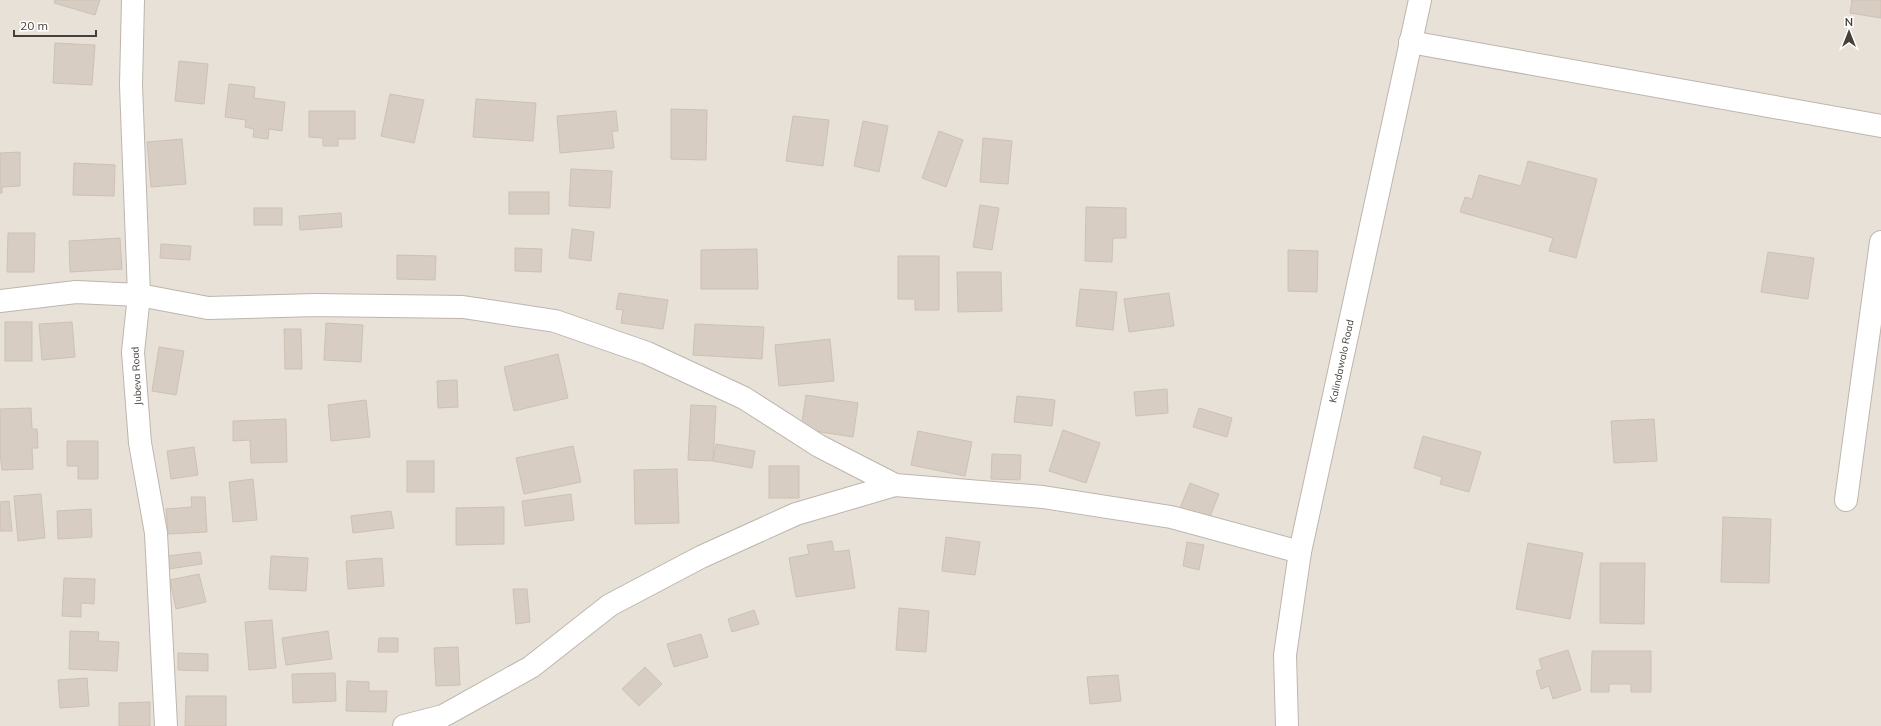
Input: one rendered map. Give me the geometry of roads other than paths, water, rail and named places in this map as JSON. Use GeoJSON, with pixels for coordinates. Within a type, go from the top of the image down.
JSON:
{"type":"FeatureCollection","features":[{"type":"Feature","properties":{"kind":"street","name":"Jubeva Road"},"geometry":{"type":"LineString","coordinates":[[133,0],[131,85],[139,295],[133,352],[140,443],[156,533],[166,726]]}},
{"type":"Feature","properties":{"kind":"street","name":"Kalindawalo Road"},"geometry":{"type":"LineString","coordinates":[[1287,726],[1285,655],[1300,552],[1420,0]]}},
{"type":"Feature","properties":{"kind":"street"},"geometry":{"type":"LineString","coordinates":[[1410,42],[1881,126]]}},
{"type":"Feature","properties":{"kind":"street"},"geometry":{"type":"LineString","coordinates":[[1846,500],[1881,242]]}},
{"type":"Feature","properties":{"kind":"street"},"geometry":{"type":"LineString","coordinates":[[0,301],[76,292],[139,295],[208,308],[315,305],[463,307],[555,321],[647,353],[744,398],[819,446],[895,485]]}},
{"type":"Feature","properties":{"kind":"street"},"geometry":{"type":"LineString","coordinates":[[404,726],[443,716],[531,667],[610,605],[701,557],[796,514],[895,485],[1043,497],[1171,518],[1300,552]]}}]}
